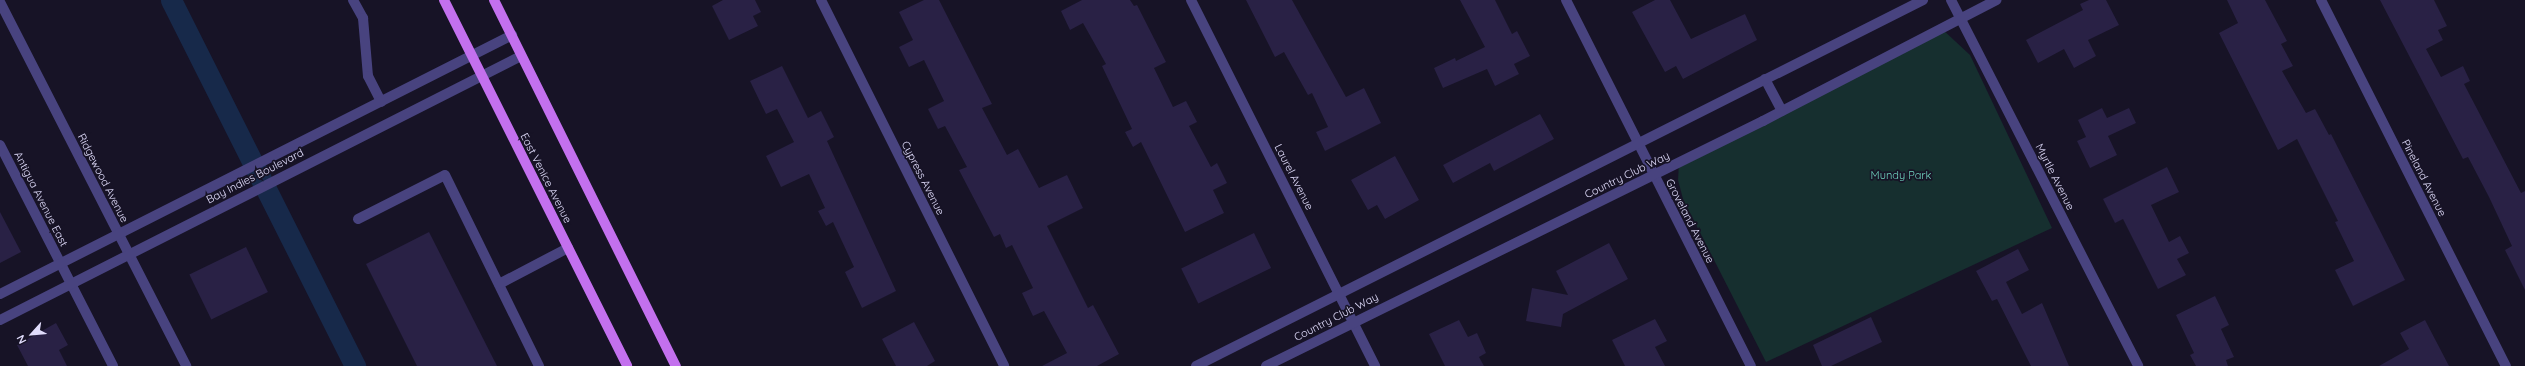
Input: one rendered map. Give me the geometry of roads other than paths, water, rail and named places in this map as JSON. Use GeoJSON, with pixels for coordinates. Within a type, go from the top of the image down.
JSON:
{"type":"FeatureCollection","features":[{"type":"Feature","properties":{"kind":"main road","name":"East Venice Avenue"},"geometry":{"type":"LineString","coordinates":[[444,0],[480,76],[628,366]]}},
{"type":"Feature","properties":{"kind":"main road"},"geometry":{"type":"LineString","coordinates":[[494,0],[676,366]]}},
{"type":"Feature","properties":{"kind":"street"},"geometry":{"type":"LineString","coordinates":[[353,0],[363,18],[368,76],[381,102]]}},
{"type":"Feature","properties":{"kind":"street","name":"Cypress Avenue"},"geometry":{"type":"LineString","coordinates":[[821,0],[1004,366]]}},
{"type":"Feature","properties":{"kind":"street","name":"Laurel Avenue"},"geometry":{"type":"LineString","coordinates":[[1191,0],[1375,366]]}},
{"type":"Feature","properties":{"kind":"street","name":"Groveland Avenue"},"geometry":{"type":"LineString","coordinates":[[1566,0],[1636,144],[1751,366]]}},
{"type":"Feature","properties":{"kind":"street","name":"Country Club Way"},"geometry":{"type":"LineString","coordinates":[[1196,366],[1923,0]]}},
{"type":"Feature","properties":{"kind":"street","name":"Myrtle Avenue"},"geometry":{"type":"LineString","coordinates":[[1951,0],[2138,366]]}},
{"type":"Feature","properties":{"kind":"street","name":"Country Club Way"},"geometry":{"type":"LineString","coordinates":[[1266,366],[1353,321],[1653,176],[1996,0]]}},
{"type":"Feature","properties":{"kind":"street","name":"Pineland Avenue"},"geometry":{"type":"LineString","coordinates":[[2321,0],[2506,366]]}},
{"type":"Feature","properties":{"kind":"street","name":"Ridgewood Avenue"},"geometry":{"type":"LineString","coordinates":[[0,2],[186,366]]}},
{"type":"Feature","properties":{"kind":"street","name":"Bay Indies Boulevard"},"geometry":{"type":"LineString","coordinates":[[0,294],[512,35]]}},
{"type":"Feature","properties":{"kind":"street","name":"Bay Indies Boulevard"},"geometry":{"type":"LineString","coordinates":[[0,320],[128,253],[521,56]]}},
{"type":"Feature","properties":{"kind":"street"},"geometry":{"type":"LineString","coordinates":[[1765,79],[1782,111]]}},
{"type":"Feature","properties":{"kind":"street","name":"Antigua Avenue East"},"geometry":{"type":"LineString","coordinates":[[0,145],[113,366]]}},
{"type":"Feature","properties":{"kind":"street"},"geometry":{"type":"LineString","coordinates":[[358,219],[445,175],[539,366]]}},
{"type":"Feature","properties":{"kind":"street"},"geometry":{"type":"LineString","coordinates":[[499,284],[568,248]]}},
{"type":"Feature","properties":{"kind":"waterway"},"geometry":{"type":"LineString","coordinates":[[171,0],[355,366]]}},
{"type":"Feature","properties":{"kind":"park label","name":"Mundy Park"},"geometry":{"type":"Point","coordinates":[1901,175]}}]}
